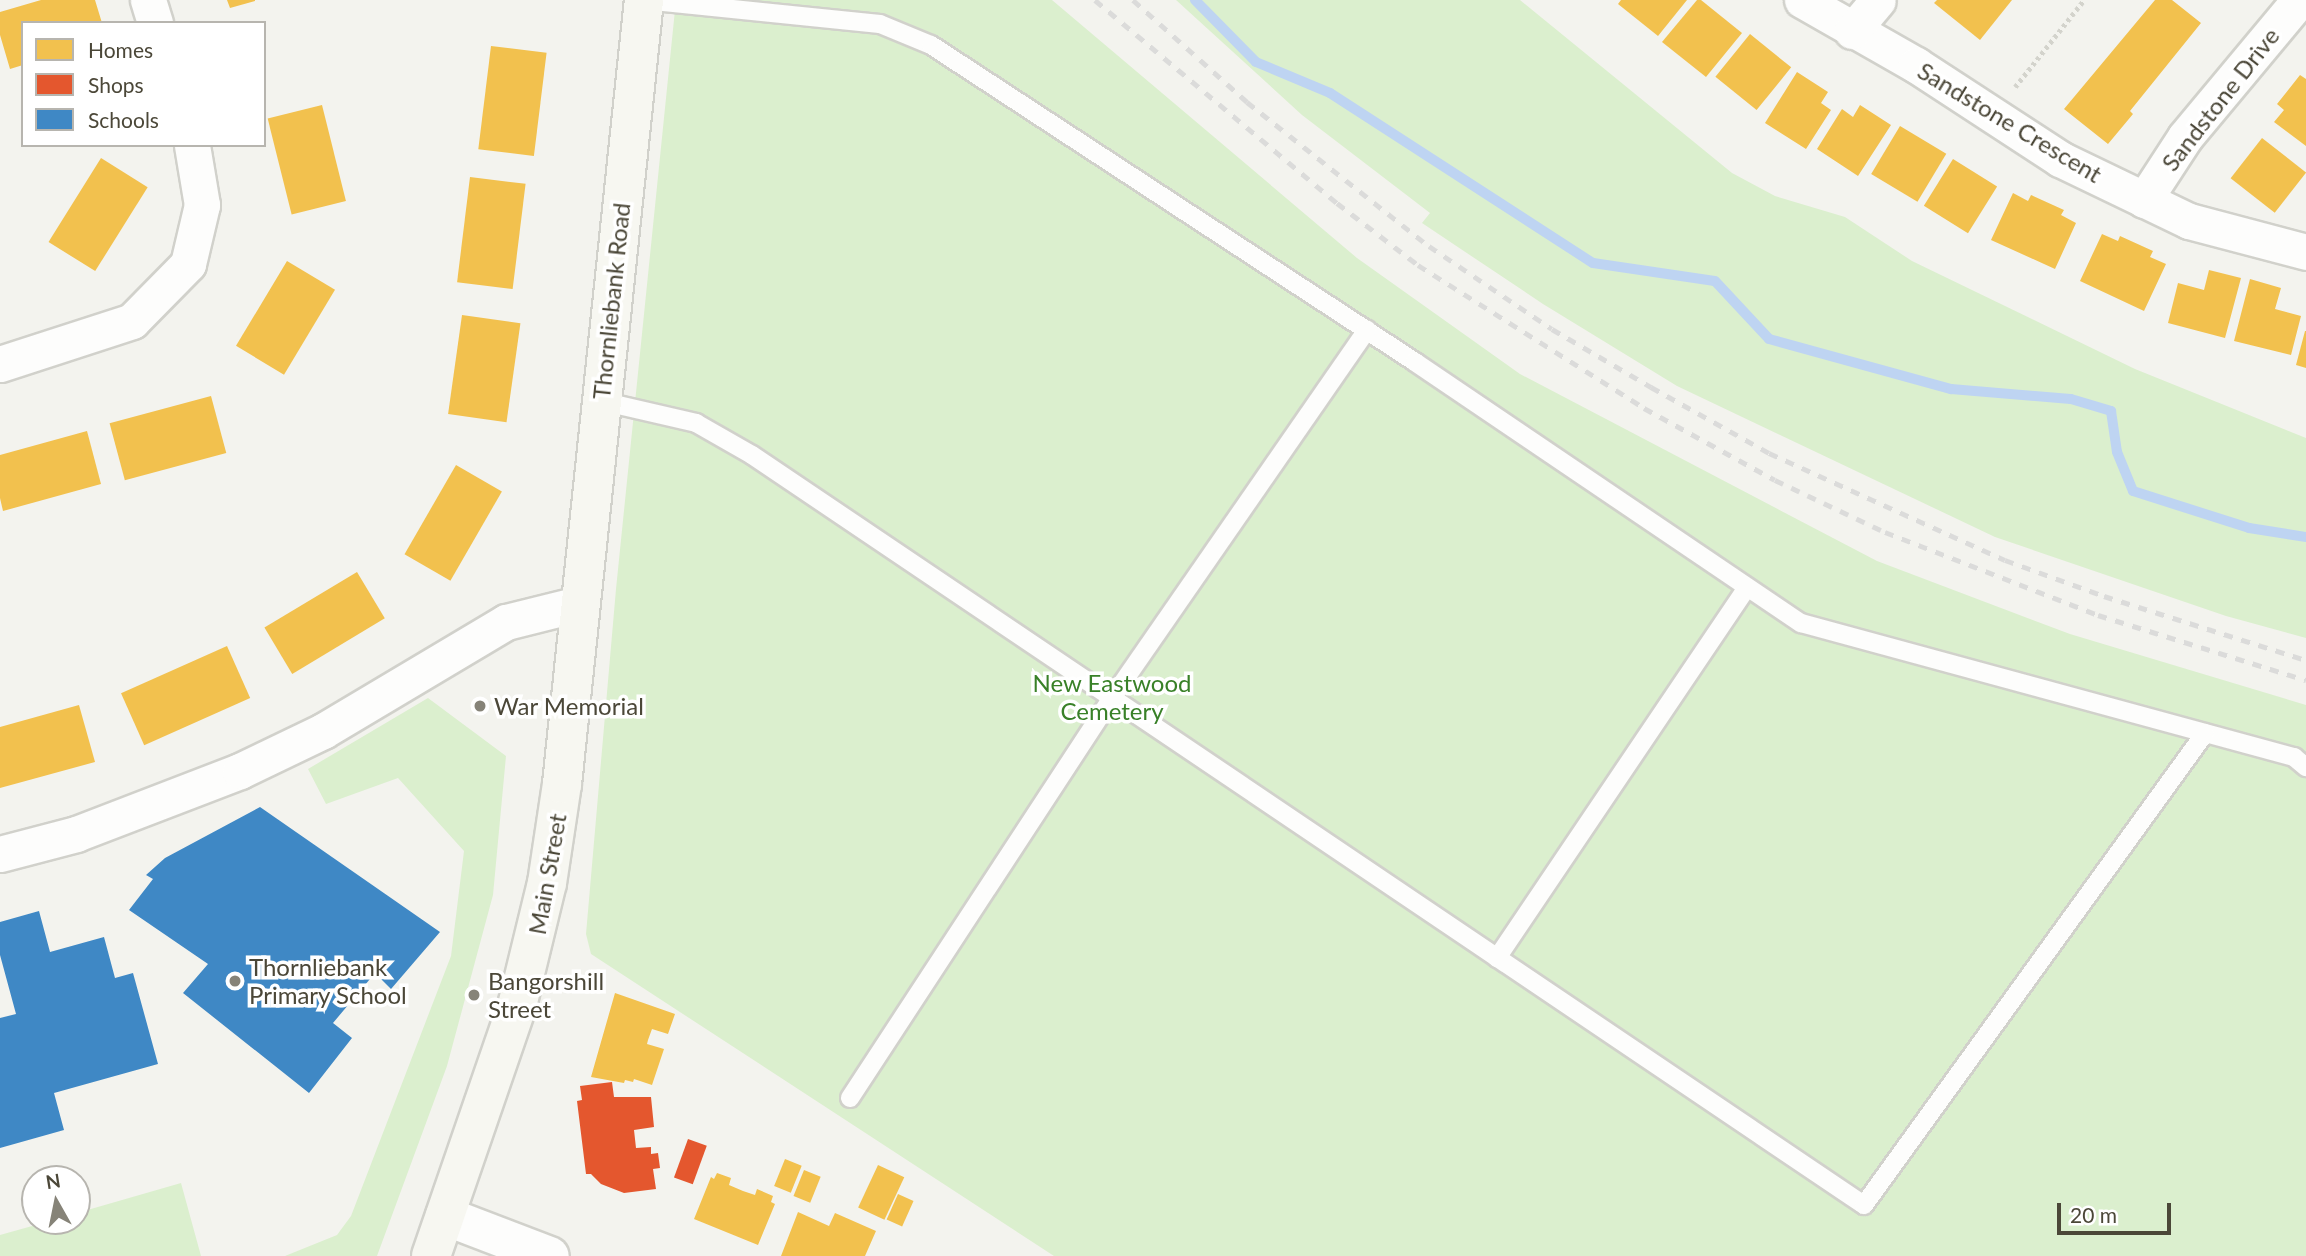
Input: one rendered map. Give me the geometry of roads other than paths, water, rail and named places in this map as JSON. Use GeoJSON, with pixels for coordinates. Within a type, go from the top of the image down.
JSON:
{"type":"FeatureCollection","features":[{"type":"Feature","properties":{"kind":"main road","name":"Thornliebank Road"},"geometry":{"type":"LineString","coordinates":[[582,603],[643,0]]}},
{"type":"Feature","properties":{"kind":"main road","name":"Main Street"},"geometry":{"type":"LineString","coordinates":[[430,1256],[517,1006],[535,941],[562,784],[582,603]]}},
{"type":"Feature","properties":{"kind":"street"},"geometry":{"type":"LineString","coordinates":[[148,0],[154,21]]}},
{"type":"Feature","properties":{"kind":"street","name":"Sandstone Crescent"},"geometry":{"type":"LineString","coordinates":[[1802,0],[1916,65],[2060,159],[2189,221],[2306,252]]}},
{"type":"Feature","properties":{"kind":"street"},"geometry":{"type":"LineString","coordinates":[[1853,31],[1878,0]]}},
{"type":"Feature","properties":{"kind":"street","name":"Sandstone Drive"},"geometry":{"type":"LineString","coordinates":[[2144,200],[2185,137],[2299,0]]}},
{"type":"Feature","properties":{"kind":"street"},"geometry":{"type":"LineString","coordinates":[[0,364],[132,321],[188,264],[202,205],[192,147]]}},
{"type":"Feature","properties":{"kind":"street"},"geometry":{"type":"LineString","coordinates":[[0,854],[76,834],[240,771],[323,731],[506,622],[582,603]]}},
{"type":"Feature","properties":{"kind":"street"},"geometry":{"type":"LineString","coordinates":[[445,1216],[550,1256]]}},
{"type":"Feature","properties":{"kind":"lane"},"geometry":{"type":"LineString","coordinates":[[643,0],[880,24],[932,46],[1367,330],[1801,623],[2294,757],[2306,767]]}},
{"type":"Feature","properties":{"kind":"lane"},"geometry":{"type":"LineString","coordinates":[[850,1098],[1112,698],[1367,330]]}},
{"type":"Feature","properties":{"kind":"lane"},"geometry":{"type":"LineString","coordinates":[[601,401],[696,423],[752,455],[1864,1205],[2205,733]]}},
{"type":"Feature","properties":{"kind":"lane"},"geometry":{"type":"LineString","coordinates":[[1497,958],[1747,587]]}},
{"type":"Feature","properties":{"kind":"waterway"},"geometry":{"type":"LineString","coordinates":[[1195,0],[1256,62],[1330,93],[1593,263],[1715,281],[1769,339],[1951,389],[2071,399],[2111,411],[2117,452],[2133,491],[2249,528],[2306,537]]}},
{"type":"Feature","properties":{"kind":"railway"},"geometry":{"type":"LineString","coordinates":[[1095,0],[1337,203],[1418,265],[1644,408],[1775,480],[1885,532],[2098,615],[2306,680]]}},
{"type":"Feature","properties":{"kind":"railway"},"geometry":{"type":"LineString","coordinates":[[1133,0],[1247,102],[1429,246],[1552,329],[1651,387],[1769,453],[2005,560],[2104,596],[2306,660]]}},
{"type":"Feature","properties":{"kind":"place","name":"War Memorial"},"geometry":{"type":"Point","coordinates":[480,706]}},
{"type":"Feature","properties":{"kind":"place","name":"Thornliebank Primary School"},"geometry":{"type":"Point","coordinates":[235,981]}},
{"type":"Feature","properties":{"kind":"place","name":"Bangorshill Street"},"geometry":{"type":"Point","coordinates":[474,995]}},
{"type":"Feature","properties":{"kind":"park label","name":"New Eastwood Cemetery"},"geometry":{"type":"Point","coordinates":[1112,697]}}]}
